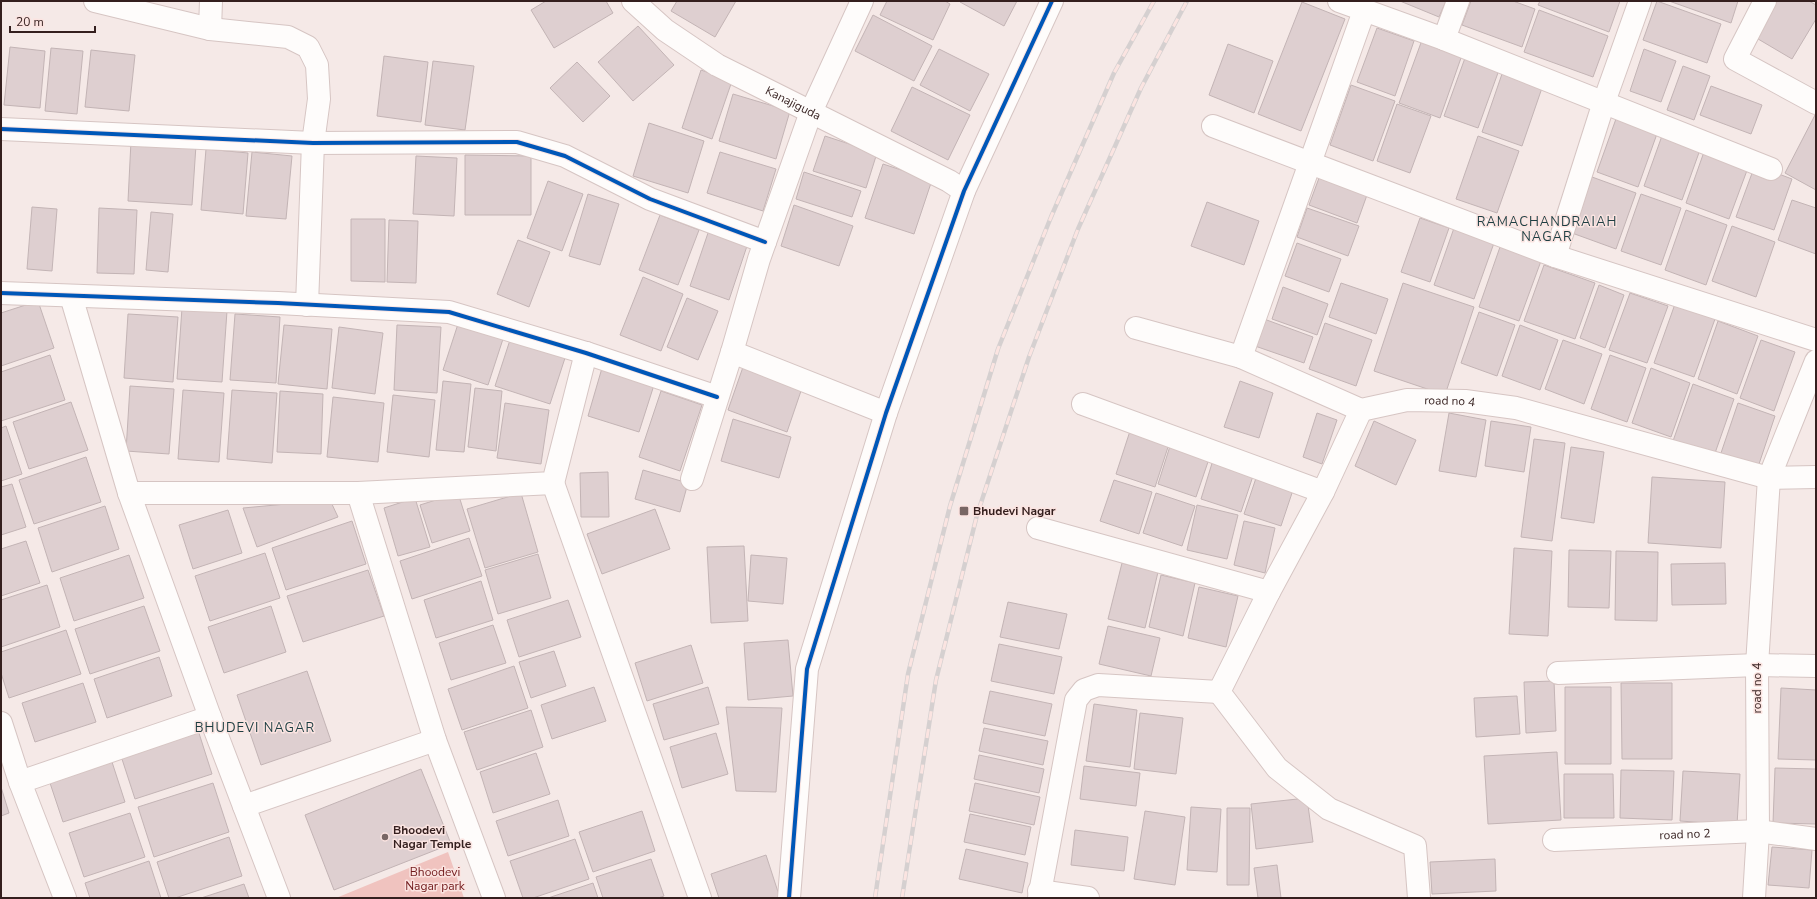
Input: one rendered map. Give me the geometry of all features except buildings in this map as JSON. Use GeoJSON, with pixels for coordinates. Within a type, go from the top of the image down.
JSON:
{"type":"FeatureCollection","features":[{"type":"Feature","properties":{"kind":"street"},"geometry":{"type":"LineString","coordinates":[[95,1],[210,29],[288,37],[308,47],[317,65],[319,100],[313,142],[307,305]]}},
{"type":"Feature","properties":{"kind":"street"},"geometry":{"type":"LineString","coordinates":[[210,1],[210,29]]}},
{"type":"Feature","properties":{"kind":"street","name":"Kanajiguda"},"geometry":{"type":"LineString","coordinates":[[633,1],[665,30],[717,65],[949,181],[964,191]]}},
{"type":"Feature","properties":{"kind":"street"},"geometry":{"type":"LineString","coordinates":[[692,479],[765,242],[811,112],[862,1]]}},
{"type":"Feature","properties":{"kind":"street"},"geometry":{"type":"LineString","coordinates":[[789,898],[807,669],[886,413],[964,191],[1052,1]]}},
{"type":"Feature","properties":{"kind":"street"},"geometry":{"type":"LineString","coordinates":[[1339,1],[1364,12],[1444,39],[1771,169]]}},
{"type":"Feature","properties":{"kind":"street"},"geometry":{"type":"LineString","coordinates":[[1444,39],[1458,1]]}},
{"type":"Feature","properties":{"kind":"street"},"geometry":{"type":"LineString","coordinates":[[1555,256],[1604,102],[1640,1]]}},
{"type":"Feature","properties":{"kind":"street"},"geometry":{"type":"LineString","coordinates":[[1765,1],[1735,60],[1816,103]]}},
{"type":"Feature","properties":{"kind":"street"},"geometry":{"type":"LineString","coordinates":[[1241,356],[1364,12]]}},
{"type":"Feature","properties":{"kind":"street"},"geometry":{"type":"LineString","coordinates":[[1213,126],[1555,256],[1816,340]]}},
{"type":"Feature","properties":{"kind":"street"},"geometry":{"type":"LineString","coordinates":[[1,129],[313,142],[517,142],[565,156],[650,199],[765,242]]}},
{"type":"Feature","properties":{"kind":"street"},"geometry":{"type":"LineString","coordinates":[[1,293],[450,312],[586,353],[717,397]]}},
{"type":"Feature","properties":{"kind":"street"},"geometry":{"type":"LineString","coordinates":[[71,296],[129,492],[210,717],[279,898]]}},
{"type":"Feature","properties":{"kind":"street"},"geometry":{"type":"LineString","coordinates":[[1136,328],[1241,356],[1361,410],[1323,492],[1269,592],[1219,692]]}},
{"type":"Feature","properties":{"kind":"street"},"geometry":{"type":"LineString","coordinates":[[732,352],[886,413]]}},
{"type":"Feature","properties":{"kind":"street"},"geometry":{"type":"LineString","coordinates":[[586,353],[553,483],[700,898]]}},
{"type":"Feature","properties":{"kind":"street","name":"road no 4"},"geometry":{"type":"LineString","coordinates":[[1754,898],[1758,831],[1756,665],[1769,478],[1816,362]]}},
{"type":"Feature","properties":{"kind":"street","name":"road no 4"},"geometry":{"type":"LineString","coordinates":[[1361,410],[1407,400],[1465,400],[1516,408],[1769,478],[1816,477]]}},
{"type":"Feature","properties":{"kind":"street"},"geometry":{"type":"LineString","coordinates":[[1083,404],[1323,492]]}},
{"type":"Feature","properties":{"kind":"street"},"geometry":{"type":"LineString","coordinates":[[129,492],[358,493],[553,483]]}},
{"type":"Feature","properties":{"kind":"street"},"geometry":{"type":"LineString","coordinates":[[358,493],[436,740],[494,898]]}},
{"type":"Feature","properties":{"kind":"street"},"geometry":{"type":"LineString","coordinates":[[1038,528],[1269,592]]}},
{"type":"Feature","properties":{"kind":"street"},"geometry":{"type":"LineString","coordinates":[[1558,673],[1756,665],[1816,666]]}},
{"type":"Feature","properties":{"kind":"street"},"geometry":{"type":"LineString","coordinates":[[1088,898],[1039,894],[1076,700],[1084,690],[1098,685],[1219,692],[1276,768],[1329,808],[1415,846],[1419,898]]}},
{"type":"Feature","properties":{"kind":"street"},"geometry":{"type":"LineString","coordinates":[[20,782],[210,717]]}},
{"type":"Feature","properties":{"kind":"street"},"geometry":{"type":"LineString","coordinates":[[1,723],[20,782],[65,898]]}},
{"type":"Feature","properties":{"kind":"street"},"geometry":{"type":"LineString","coordinates":[[244,806],[436,740]]}},
{"type":"Feature","properties":{"kind":"street","name":"road no 2"},"geometry":{"type":"LineString","coordinates":[[1554,840],[1758,831],[1816,839]]}},
{"type":"Feature","properties":{"kind":"green space","name":"Bhoodevi Nagar park"},"geometry":{"type":"Polygon","coordinates":[[[448,852],[464,898],[336,898],[448,852]]]}},
{"type":"Feature","properties":{"kind":"railway"},"geometry":{"type":"LineString","coordinates":[[875,898],[908,674],[950,506],[998,349],[1051,217],[1114,73],[1154,1]]}},
{"type":"Feature","properties":{"kind":"railway"},"geometry":{"type":"LineString","coordinates":[[902,898],[936,680],[977,515],[1029,357],[1078,229],[1141,88],[1187,1]]}},
{"type":"Feature","properties":{"kind":"cycle path"},"geometry":{"type":"LineString","coordinates":[[789,898],[807,669],[886,413],[964,191],[1052,1]]}},
{"type":"Feature","properties":{"kind":"cycle path"},"geometry":{"type":"LineString","coordinates":[[1,129],[313,143],[517,142],[565,156],[650,199],[765,242]]}},
{"type":"Feature","properties":{"kind":"cycle path"},"geometry":{"type":"LineString","coordinates":[[1,293],[278,303],[449,312],[586,353],[717,397]]}},
{"type":"Feature","properties":{"kind":"place","name":"Bhudevi Nagar"},"geometry":{"type":"Point","coordinates":[964,511]}},
{"type":"Feature","properties":{"kind":"place","name":"Bhoodevi Nagar Temple"},"geometry":{"type":"Point","coordinates":[385,837]}},
{"type":"Feature","properties":{"kind":"district","name":"RAMACHANDRAIAH NAGAR"},"geometry":{"type":"Point","coordinates":[1547,230]}},
{"type":"Feature","properties":{"kind":"district","name":"BHUDEVI NAGAR"},"geometry":{"type":"Point","coordinates":[255,728]}}]}
